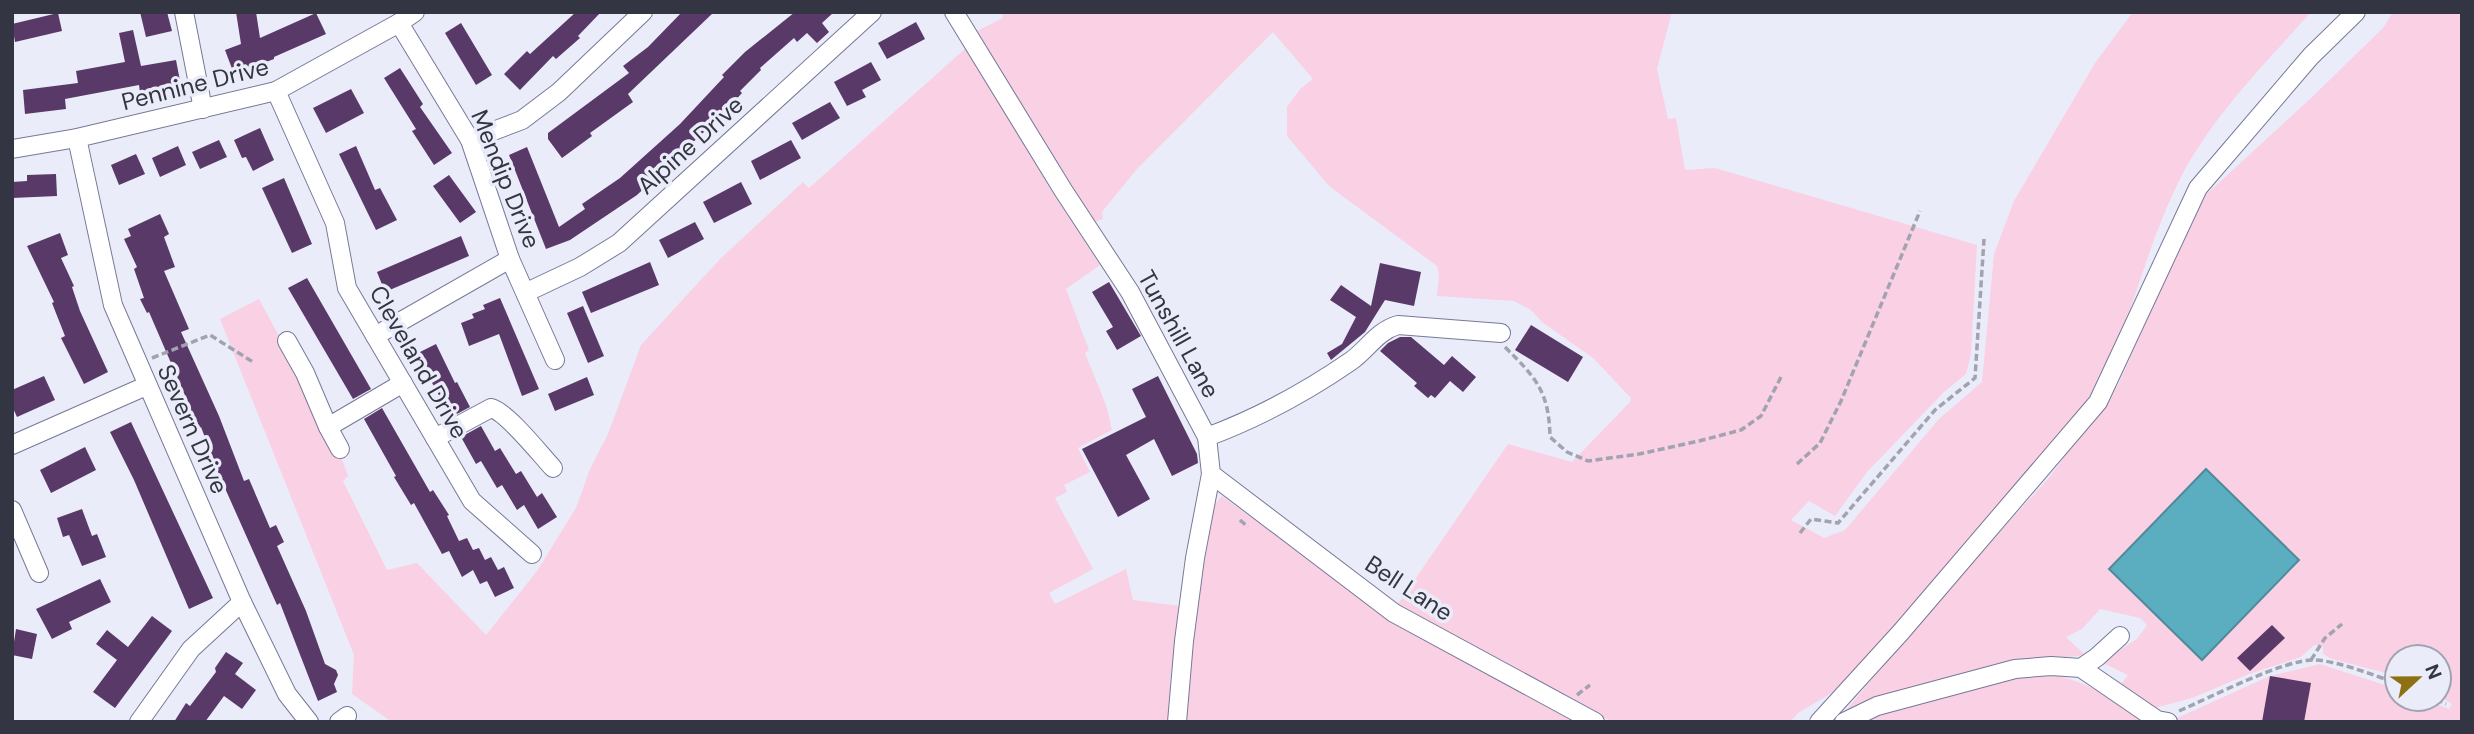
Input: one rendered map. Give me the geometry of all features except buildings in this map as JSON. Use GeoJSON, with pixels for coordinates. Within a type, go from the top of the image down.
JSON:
{"type":"FeatureCollection","features":[{"type":"Feature","properties":{"kind":"street"},"geometry":{"type":"LineString","coordinates":[[184,12],[204,109]]}},
{"type":"Feature","properties":{"kind":"street","name":"Pennine Drive"},"geometry":{"type":"LineString","coordinates":[[12,149],[77,138],[276,91],[415,12]]}},
{"type":"Feature","properties":{"kind":"street"},"geometry":{"type":"LineString","coordinates":[[470,140],[522,120],[559,92],[643,12]]}},
{"type":"Feature","properties":{"kind":"street","name":"Alpine Drive"},"geometry":{"type":"LineString","coordinates":[[527,292],[580,267],[619,243],[871,12]]}},
{"type":"Feature","properties":{"kind":"street","name":"Tunshill Lane"},"geometry":{"type":"LineString","coordinates":[[954,12],[1063,190],[1130,292],[1207,437],[1212,474],[1195,558],[1177,722]]}},
{"type":"Feature","properties":{"kind":"street"},"geometry":{"type":"LineString","coordinates":[[1819,722],[1901,632],[2098,402],[2197,188],[2311,56],[2356,12]]}},
{"type":"Feature","properties":{"kind":"street","name":"Mendip Drive"},"geometry":{"type":"LineString","coordinates":[[399,23],[470,140],[510,259],[555,360]]}},
{"type":"Feature","properties":{"kind":"street","name":"Cleveland Drive"},"geometry":{"type":"LineString","coordinates":[[276,91],[335,223],[347,288],[471,501],[532,554]]}},
{"type":"Feature","properties":{"kind":"street","name":"Severn Drive"},"geometry":{"type":"LineString","coordinates":[[77,138],[113,304],[146,386],[242,602],[287,694],[309,722]]}},
{"type":"Feature","properties":{"kind":"street"},"geometry":{"type":"LineString","coordinates":[[375,336],[510,259]]}},
{"type":"Feature","properties":{"kind":"street"},"geometry":{"type":"LineString","coordinates":[[1207,437],[1243,423],[1302,393],[1355,358],[1375,338],[1391,327],[1398,325],[1496,333]]}},
{"type":"Feature","properties":{"kind":"street"},"geometry":{"type":"LineString","coordinates":[[287,341],[340,449]]}},
{"type":"Feature","properties":{"kind":"street"},"geometry":{"type":"LineString","coordinates":[[328,427],[403,383]]}},
{"type":"Feature","properties":{"kind":"street"},"geometry":{"type":"LineString","coordinates":[[12,445],[146,386]]}},
{"type":"Feature","properties":{"kind":"street"},"geometry":{"type":"LineString","coordinates":[[435,438],[491,408],[497,409],[553,468]]}},
{"type":"Feature","properties":{"kind":"street","name":"Bell Lane"},"geometry":{"type":"LineString","coordinates":[[1212,474],[1394,612],[1595,722]]}},
{"type":"Feature","properties":{"kind":"street"},"geometry":{"type":"LineString","coordinates":[[12,510],[39,573]]}},
{"type":"Feature","properties":{"kind":"street"},"geometry":{"type":"LineString","coordinates":[[139,722],[191,649],[242,602]]}},
{"type":"Feature","properties":{"kind":"street"},"geometry":{"type":"LineString","coordinates":[[2081,668],[2120,636]]}},
{"type":"Feature","properties":{"kind":"street"},"geometry":{"type":"LineString","coordinates":[[1844,722],[1877,706],[2015,669],[2050,666],[2081,668],[2163,721]]}},
{"type":"Feature","properties":{"kind":"path"},"geometry":{"type":"LineString","coordinates":[[1797,464],[1820,443],[1841,401],[1920,211]]}},
{"type":"Feature","properties":{"kind":"path"},"geometry":{"type":"LineString","coordinates":[[1800,533],[1811,519],[1838,523],[1935,410],[1975,378],[1984,239]]}},
{"type":"Feature","properties":{"kind":"path"},"geometry":{"type":"LineString","coordinates":[[1496,333],[1534,376],[1550,415],[1550,436],[1567,452],[1588,461],[1639,454],[1741,430],[1761,416],[1782,377]]}},
{"type":"Feature","properties":{"kind":"path"},"geometry":{"type":"LineString","coordinates":[[137,364],[209,335],[253,362]]}},
{"type":"Feature","properties":{"kind":"path"},"geometry":{"type":"LineString","coordinates":[[2312,660],[2325,638],[2342,624]]}},
{"type":"Feature","properties":{"kind":"path"},"geometry":{"type":"LineString","coordinates":[[2163,721],[2257,677],[2295,663],[2325,661],[2383,679]]}},
{"type":"Feature","properties":{"kind":"shaded area"},"geometry":{"type":"Polygon","coordinates":[[[1001,12],[1672,12],[1657,69],[1668,119],[1676,118],[1685,170],[1715,168],[1977,245],[1971,354],[1966,374],[1944,392],[1867,472],[1835,516],[1809,501],[1791,520],[1824,538],[1845,530],[1939,419],[1982,382],[1994,254],[2014,201],[2095,63],[2133,12],[2311,12],[2238,94],[2190,161],[2165,211],[2108,370],[2096,395],[1840,688],[1798,713],[1790,722],[1612,722],[1398,604],[1508,444],[1572,462],[1631,398],[1593,358],[1542,322],[1531,310],[1514,301],[1437,296],[1437,266],[1329,186],[1287,136],[1287,107],[1300,89],[1313,79],[1273,32],[1136,170],[1102,212],[1103,219],[1092,223],[977,31],[1003,18],[1001,12]]]}},
{"type":"Feature","properties":{"kind":"shaded area"},"geometry":{"type":"Polygon","coordinates":[[[2393,12],[2462,12],[2462,722],[2188,722],[2175,719],[2270,676],[2320,664],[2383,684],[2383,713],[2453,713],[2453,643],[2383,643],[2383,672],[2332,659],[2323,654],[2323,646],[2314,645],[2301,657],[2249,674],[2192,698],[2155,708],[2119,687],[2128,675],[2101,662],[2137,639],[2147,625],[2140,618],[2100,609],[2082,629],[2066,637],[2085,655],[2012,664],[1841,716],[1956,580],[2048,479],[2118,385],[2199,201],[2383,28],[2393,12]]]}},
{"type":"Feature","properties":{"kind":"shaded area"},"geometry":{"type":"Polygon","coordinates":[[[967,47],[1046,182],[1100,265],[1066,289],[1089,350],[1085,353],[1106,405],[1112,430],[1078,448],[1090,472],[1064,485],[1067,492],[1055,498],[1093,569],[1049,593],[1055,604],[1126,569],[1133,600],[1181,606],[1170,681],[1170,722],[392,722],[352,694],[354,655],[220,319],[259,299],[299,373],[310,405],[343,462],[348,476],[343,481],[387,570],[417,563],[486,635],[537,571],[576,508],[590,469],[608,434],[641,345],[720,259],[803,182],[809,188],[967,47]]]}},
{"type":"Feature","properties":{"kind":"shaded area"},"geometry":{"type":"Polygon","coordinates":[[[1222,496],[1383,614],[1453,656],[1576,722],[1184,722],[1189,656],[1205,542],[1213,506],[1222,496]]]}},
{"type":"Feature","properties":{"kind":"shaded area"},"geometry":{"type":"Polygon","coordinates":[[[2041,673],[2084,684],[2120,704],[2144,722],[1864,722],[1883,713],[2006,678],[2041,673]]]}},
{"type":"Feature","properties":{"kind":"water"},"geometry":{"type":"Polygon","coordinates":[[[2206,469],[2299,560],[2202,660],[2109,569],[2206,469]]]}}]}
